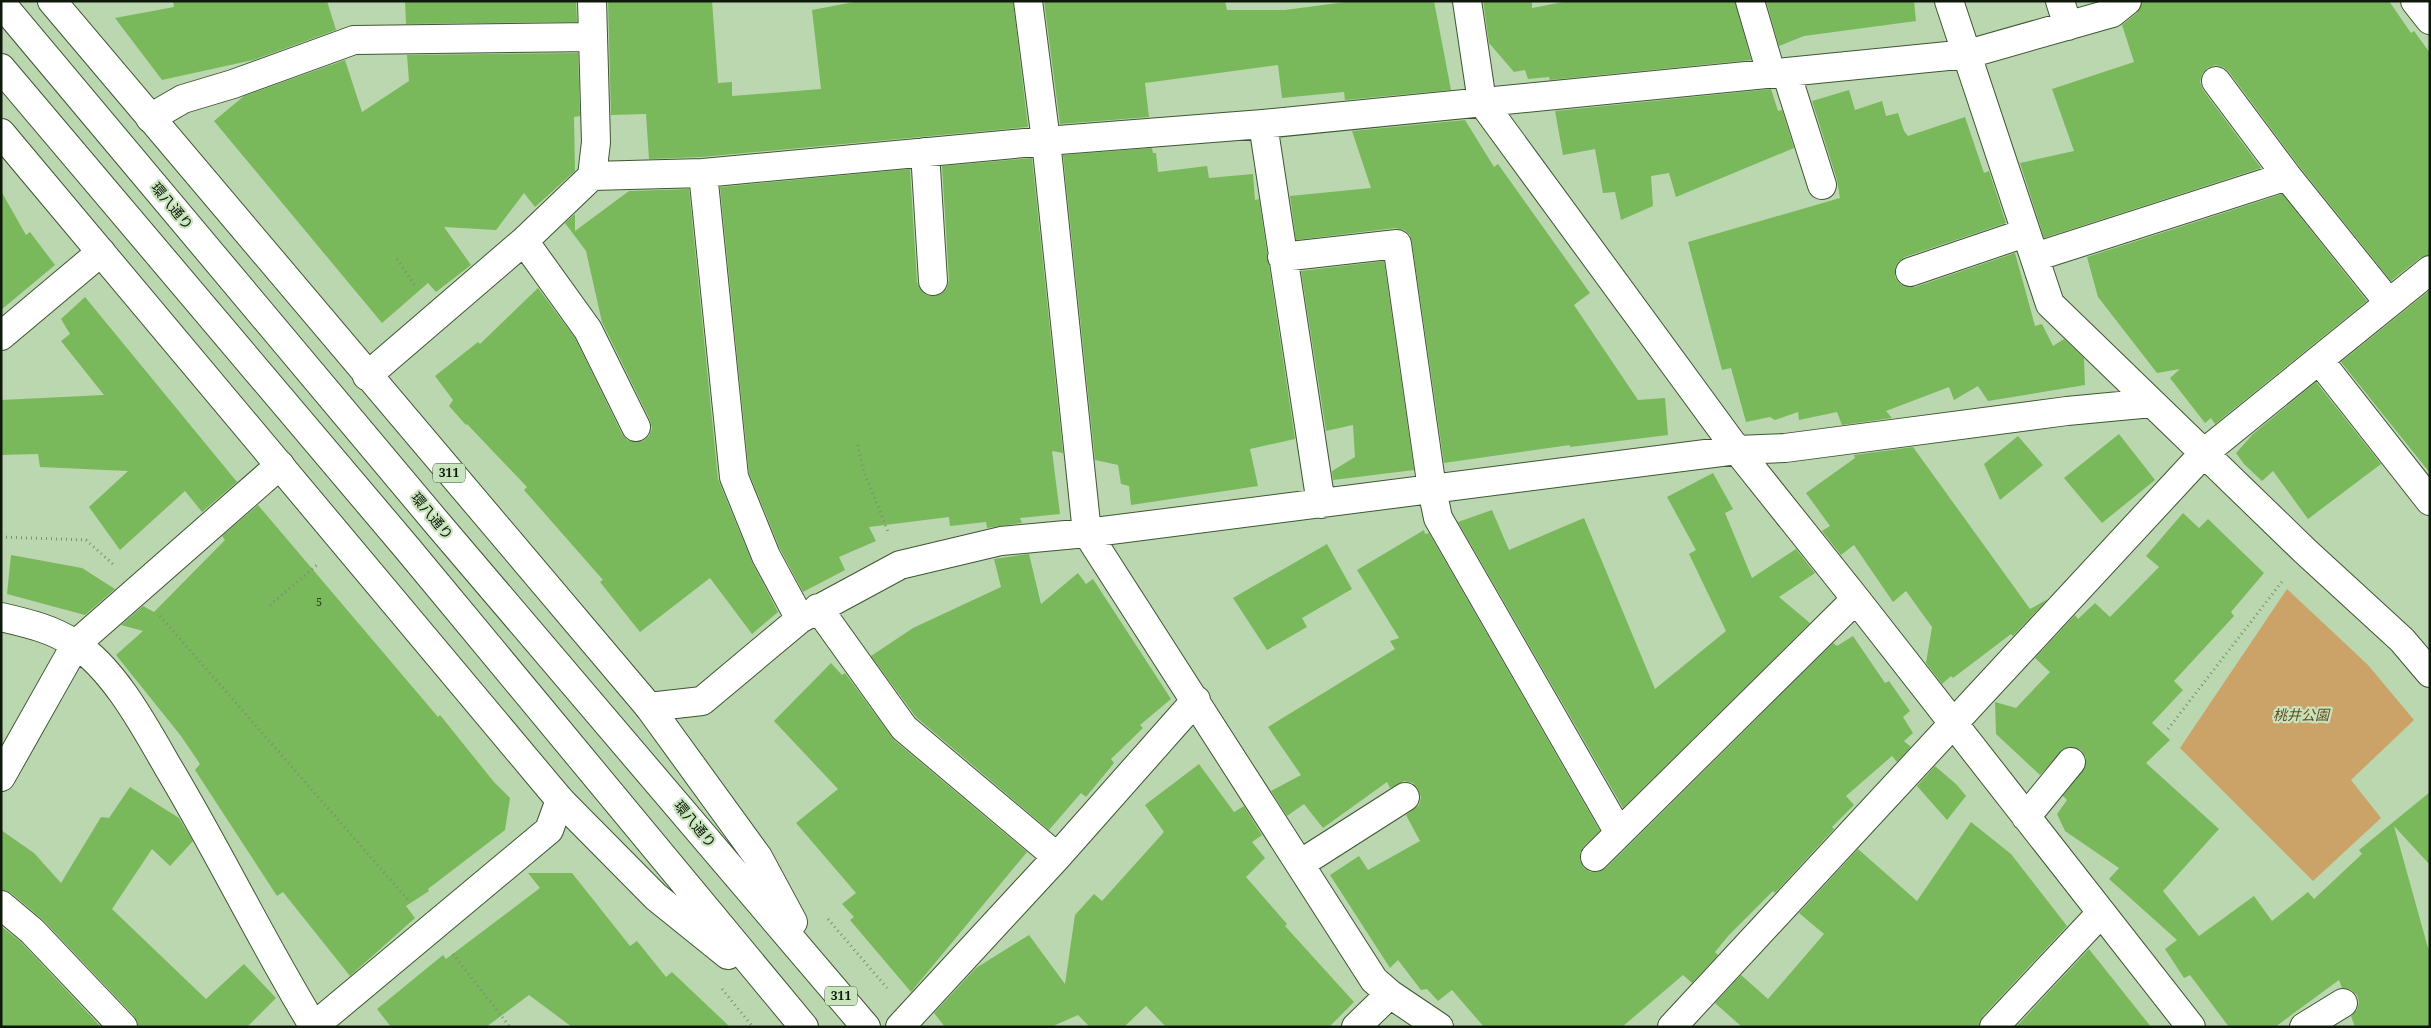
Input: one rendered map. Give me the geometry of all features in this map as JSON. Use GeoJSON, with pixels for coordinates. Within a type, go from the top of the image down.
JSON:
{"type":"FeatureCollection","features":[{"type":"Feature","properties":{"kind":"street","name":"311"},"geometry":{"type":"LineString","coordinates":[[52,1],[648,707],[758,857],[815,966]]}},
{"type":"Feature","properties":{"kind":"street"},"geometry":{"type":"LineString","coordinates":[[367,376],[524,241],[592,176],[596,142],[592,1]]}},
{"type":"Feature","properties":{"kind":"street"},"geometry":{"type":"LineString","coordinates":[[1028,1],[1046,140],[1087,534],[1196,700],[1374,980],[1390,994],[1439,1027]]}},
{"type":"Feature","properties":{"kind":"street"},"geometry":{"type":"LineString","coordinates":[[1467,1],[1482,102],[1737,450],[1856,599],[2190,1027]]}},
{"type":"Feature","properties":{"kind":"street"},"geometry":{"type":"LineString","coordinates":[[1750,1],[1822,185]]}},
{"type":"Feature","properties":{"kind":"street"},"geometry":{"type":"LineString","coordinates":[[1949,1],[2050,304],[2305,551],[2402,640],[2430,673]]}},
{"type":"Feature","properties":{"kind":"street"},"geometry":{"type":"LineString","coordinates":[[592,176],[703,172],[1046,140],[1263,124],[1968,54],[2064,14],[2112,13],[2127,1]]}},
{"type":"Feature","properties":{"kind":"street"},"geometry":{"type":"LineString","coordinates":[[2415,1],[2430,20]]}},
{"type":"Feature","properties":{"kind":"street","name":"環八通り"},"geometry":{"type":"LineString","coordinates":[[1,3],[437,523],[866,1027]]}},
{"type":"Feature","properties":{"kind":"street"},"geometry":{"type":"LineString","coordinates":[[150,118],[183,99],[233,84],[354,40],[593,38]]}},
{"type":"Feature","properties":{"kind":"street"},"geometry":{"type":"LineString","coordinates":[[1,68],[400,540],[804,1027]]}},
{"type":"Feature","properties":{"kind":"street"},"geometry":{"type":"LineString","coordinates":[[2216,82],[2287,176],[2389,303]]}},
{"type":"Feature","properties":{"kind":"street"},"geometry":{"type":"LineString","coordinates":[[1263,124],[1321,504]]}},
{"type":"Feature","properties":{"kind":"street"},"geometry":{"type":"LineString","coordinates":[[1,133],[560,800],[656,897],[776,994]]}},
{"type":"Feature","properties":{"kind":"street"},"geometry":{"type":"LineString","coordinates":[[925,152],[933,281]]}},
{"type":"Feature","properties":{"kind":"street"},"geometry":{"type":"LineString","coordinates":[[703,172],[734,477],[766,556],[809,614],[904,728],[1057,857]]}},
{"type":"Feature","properties":{"kind":"street"},"geometry":{"type":"LineString","coordinates":[[1910,272],[2030,245],[2287,176]]}},
{"type":"Feature","properties":{"kind":"street"},"geometry":{"type":"LineString","coordinates":[[524,241],[588,330],[636,427]]}},
{"type":"Feature","properties":{"kind":"street"},"geometry":{"type":"LineString","coordinates":[[1282,257],[1397,244],[1432,489],[1438,518],[1619,833]]}},
{"type":"Feature","properties":{"kind":"street"},"geometry":{"type":"LineString","coordinates":[[1,336],[101,252]]}},
{"type":"Feature","properties":{"kind":"street"},"geometry":{"type":"LineString","coordinates":[[1672,1027],[2204,453],[2430,270]]}},
{"type":"Feature","properties":{"kind":"street"},"geometry":{"type":"LineString","coordinates":[[2319,360],[2430,501]]}},
{"type":"Feature","properties":{"kind":"street"},"geometry":{"type":"LineString","coordinates":[[648,707],[702,701],[809,614],[900,566],[1001,541],[1087,534],[1737,450],[1785,448],[2066,411],[2152,403]]}},
{"type":"Feature","properties":{"kind":"street"},"geometry":{"type":"LineString","coordinates":[[1,777],[76,644],[280,465]]}},
{"type":"Feature","properties":{"kind":"street"},"geometry":{"type":"LineString","coordinates":[[1595,857],[1856,599]]}},
{"type":"Feature","properties":{"kind":"street"},"geometry":{"type":"LineString","coordinates":[[1,617],[35,625],[76,644],[96,662],[136,711],[314,1027],[549,830],[560,800]]}},
{"type":"Feature","properties":{"kind":"street"},"geometry":{"type":"LineString","coordinates":[[900,1027],[1057,857],[1196,700]]}},
{"type":"Feature","properties":{"kind":"street"},"geometry":{"type":"LineString","coordinates":[[2026,817],[2071,762]]}},
{"type":"Feature","properties":{"kind":"street"},"geometry":{"type":"LineString","coordinates":[[1300,864],[1405,797]]}},
{"type":"Feature","properties":{"kind":"street"},"geometry":{"type":"LineString","coordinates":[[1,905],[32,931],[123,1027]]}},
{"type":"Feature","properties":{"kind":"street"},"geometry":{"type":"LineString","coordinates":[[1994,1027],[2101,913]]}},
{"type":"Feature","properties":{"kind":"street"},"geometry":{"type":"LineString","coordinates":[[1356,1027],[1390,994]]}},
{"type":"Feature","properties":{"kind":"street"},"geometry":{"type":"LineString","coordinates":[[2304,1027],[2343,1003]]}},
{"type":"Feature","properties":{"kind":"path"},"geometry":{"type":"LineString","coordinates":[[858,445],[863,469],[900,566]]}},
{"type":"Feature","properties":{"kind":"path"},"geometry":{"type":"LineString","coordinates":[[1,536],[86,540],[95,546],[137,590],[432,927],[510,1027]]}},
{"type":"Feature","properties":{"kind":"path"},"geometry":{"type":"LineString","coordinates":[[270,605],[343,542]]}},
{"type":"Feature","properties":{"kind":"path"},"geometry":{"type":"LineString","coordinates":[[2168,729],[2305,551]]}},
{"type":"Feature","properties":{"kind":"green space","name":"桃井公園"},"geometry":{"type":"Polygon","coordinates":[[[2287,589],[2368,665],[2414,720],[2351,780],[2381,818],[2313,881],[2180,748],[2287,589]]]}},
{"type":"Feature","properties":{"kind":"building"},"geometry":{"type":"Polygon","coordinates":[[[173,1],[327,1],[336,30],[253,60],[162,80],[115,18],[174,7],[173,1]]]}},
{"type":"Feature","properties":{"kind":"building"},"geometry":{"type":"Polygon","coordinates":[[[405,1],[576,1],[577,22],[406,24],[405,1]]]}},
{"type":"Feature","properties":{"kind":"building"},"geometry":{"type":"Polygon","coordinates":[[[608,1],[712,1],[718,83],[732,82],[732,96],[821,89],[812,10],[859,1],[1013,1],[1028,127],[702,157],[649,159],[646,114],[611,115],[608,1]]]}},
{"type":"Feature","properties":{"kind":"building"},"geometry":{"type":"Polygon","coordinates":[[[1044,1],[1225,1],[1227,10],[1285,10],[1353,1],[1434,1],[1451,90],[1345,100],[1344,92],[1282,98],[1278,65],[1145,83],[1149,117],[1060,124],[1044,1]]]}},
{"type":"Feature","properties":{"kind":"building"},"geometry":{"type":"Polygon","coordinates":[[[1483,1],[1532,1],[1532,8],[1568,1],[1735,1],[1751,60],[1550,80],[1549,77],[1528,79],[1525,70],[1514,72],[1489,43],[1483,1]]]}},
{"type":"Feature","properties":{"kind":"building"},"geometry":{"type":"Polygon","coordinates":[[[1766,1],[1914,1],[1916,21],[1804,36],[1779,46],[1766,1]]]}},
{"type":"Feature","properties":{"kind":"building"},"geometry":{"type":"Polygon","coordinates":[[[2142,1],[2389,1],[2411,33],[2414,31],[2430,53],[2430,255],[2420,258],[2391,281],[2299,166],[2229,72],[2223,67],[2215,65],[2207,68],[2202,74],[2200,82],[2203,90],[2261,168],[2044,238],[2020,163],[2074,151],[2052,89],[2134,62],[2122,25],[2137,13],[2142,1]]]}},
{"type":"Feature","properties":{"kind":"building"},"geometry":{"type":"Polygon","coordinates":[[[578,53],[580,116],[574,117],[575,171],[535,207],[524,193],[496,230],[444,227],[471,265],[436,292],[428,283],[382,323],[214,121],[244,96],[345,60],[362,112],[409,81],[407,55],[578,53]]]}},
{"type":"Feature","properties":{"kind":"building"},"geometry":{"type":"Polygon","coordinates":[[[1771,89],[1778,111],[1782,110],[1794,148],[1676,197],[1669,173],[1651,176],[1653,206],[1621,220],[1615,192],[1603,193],[1595,149],[1563,155],[1555,111],[1771,89]]]}},
{"type":"Feature","properties":{"kind":"building"},"geometry":{"type":"Polygon","coordinates":[[[1849,90],[1855,110],[1882,101],[1886,116],[1898,113],[1904,131],[1908,136],[1965,117],[1984,173],[1989,171],[2006,223],[1905,257],[1898,262],[1895,268],[1895,277],[1899,283],[1906,287],[1915,287],[2015,253],[2035,326],[2042,324],[2053,346],[2064,339],[2084,358],[2085,385],[1988,401],[1978,386],[1954,400],[1949,387],[1886,411],[1892,418],[1842,425],[1837,412],[1799,420],[1798,412],[1775,420],[1770,417],[1746,422],[1731,368],[1722,370],[1688,242],[1840,198],[1837,180],[1812,101],[1849,90]]]}},
{"type":"Feature","properties":{"kind":"building"},"geometry":{"type":"Polygon","coordinates":[[[1465,120],[1494,167],[1498,164],[1590,293],[1574,305],[1638,400],[1665,398],[1668,435],[1570,447],[1570,445],[1444,463],[1410,235],[1404,230],[1395,228],[1296,240],[1290,196],[1371,188],[1352,131],[1465,120]]]}},
{"type":"Feature","properties":{"kind":"building"},"geometry":{"type":"Polygon","coordinates":[[[1152,148],[1153,153],[1156,153],[1158,172],[1207,166],[1209,178],[1253,174],[1255,200],[1259,199],[1295,439],[1250,449],[1258,486],[1131,505],[1129,486],[1121,484],[1118,465],[1095,460],[1063,155],[1152,148]]]}},
{"type":"Feature","properties":{"kind":"building"},"geometry":{"type":"Polygon","coordinates":[[[1032,158],[1063,453],[1052,451],[1060,514],[1020,518],[1022,523],[987,528],[986,522],[950,526],[949,517],[869,527],[876,541],[839,557],[845,570],[803,592],[780,549],[749,473],[720,187],[910,169],[917,282],[920,289],[926,295],[934,296],[941,294],[947,288],[949,280],[942,166],[1032,158]]]}},
{"type":"Feature","properties":{"kind":"building"},"geometry":{"type":"Polygon","coordinates":[[[689,189],[718,479],[752,562],[778,612],[752,634],[710,578],[640,632],[600,582],[603,580],[524,490],[527,487],[449,406],[453,400],[435,376],[478,342],[480,344],[538,288],[575,338],[622,434],[627,440],[643,441],[649,436],[652,428],[650,420],[602,322],[586,251],[565,223],[575,214],[575,231],[629,191],[689,189]]]}},
{"type":"Feature","properties":{"kind":"building"},"geometry":{"type":"Polygon","coordinates":[[[1,191],[26,235],[30,232],[55,265],[1,310],[1,191]]]}},
{"type":"Feature","properties":{"kind":"building"},"geometry":{"type":"Polygon","coordinates":[[[2282,194],[2367,301],[2215,424],[2211,418],[2205,423],[2170,378],[2180,369],[2157,373],[2098,297],[2087,257],[2282,194]]]}},
{"type":"Feature","properties":{"kind":"building"},"geometry":{"type":"Polygon","coordinates":[[[1384,261],[1414,470],[1333,480],[1332,471],[1355,457],[1353,425],[1326,431],[1301,271],[1384,261]]]}},
{"type":"Feature","properties":{"kind":"building"},"geometry":{"type":"Polygon","coordinates":[[[2430,290],[2430,473],[2341,362],[2430,290]]]}},
{"type":"Feature","properties":{"kind":"building"},"geometry":{"type":"Polygon","coordinates":[[[85,297],[237,482],[202,512],[185,491],[120,550],[89,507],[128,471],[40,467],[38,454],[1,455],[1,400],[104,395],[61,341],[70,334],[61,319],[85,297]]]}},
{"type":"Feature","properties":{"kind":"building"},"geometry":{"type":"Polygon","coordinates":[[[2316,382],[2381,464],[2308,519],[2273,471],[2262,481],[2244,464],[2236,453],[2253,434],[2316,382]]]}},
{"type":"Feature","properties":{"kind":"building"},"geometry":{"type":"Polygon","coordinates":[[[2119,434],[2155,480],[2102,523],[2064,478],[2119,434]]]}},
{"type":"Feature","properties":{"kind":"building"},"geometry":{"type":"Polygon","coordinates":[[[2018,436],[2043,465],[2000,500],[1984,464],[2018,436]]]}},
{"type":"Feature","properties":{"kind":"building"},"geometry":{"type":"Polygon","coordinates":[[[1913,447],[2030,609],[2048,599],[2013,636],[2011,634],[1953,678],[1951,676],[1942,684],[1926,663],[1932,627],[1906,591],[1893,602],[1854,545],[1841,555],[1822,531],[1830,526],[1806,493],[1855,458],[1854,455],[1913,447]]]}},
{"type":"Feature","properties":{"kind":"building"},"geometry":{"type":"Polygon","coordinates":[[[1713,473],[1733,509],[1725,513],[1752,578],[1796,549],[1815,573],[1779,597],[1810,623],[1623,808],[1458,522],[1492,510],[1509,550],[1584,518],[1655,689],[1726,631],[1689,554],[1696,550],[1667,497],[1713,473]]]}},
{"type":"Feature","properties":{"kind":"building"},"geometry":{"type":"Polygon","coordinates":[[[258,505],[438,717],[440,715],[494,782],[510,798],[505,830],[428,889],[429,891],[406,906],[415,918],[350,976],[283,892],[277,896],[195,770],[200,764],[181,736],[116,655],[143,631],[121,625],[143,606],[154,612],[225,540],[222,536],[258,505]]]}},
{"type":"Feature","properties":{"kind":"building"},"geometry":{"type":"Polygon","coordinates":[[[2183,513],[2199,528],[2208,519],[2264,573],[2231,612],[2234,616],[2174,681],[2183,690],[2152,723],[2170,740],[2146,763],[2219,829],[2163,891],[2199,936],[2254,896],[2272,921],[2308,892],[2314,899],[2362,854],[2359,850],[2430,792],[2430,865],[2394,826],[2430,955],[2430,1027],[2355,1027],[2351,1016],[2357,1010],[2359,1002],[2357,995],[2350,989],[2342,988],[2339,980],[2275,1027],[2229,1027],[2190,975],[2184,978],[2165,949],[2177,940],[2109,879],[2119,868],[2065,831],[2057,814],[2067,800],[2063,796],[2086,765],[2086,757],[2081,750],[2073,747],[2065,748],[2040,775],[1996,734],[1995,702],[2016,708],[2050,672],[2035,658],[2075,615],[2078,619],[2095,603],[2110,617],[2159,567],[2146,556],[2183,513]]]}},
{"type":"Feature","properties":{"kind":"building"},"geometry":{"type":"Polygon","coordinates":[[[1424,530],[1425,534],[1429,533],[1600,831],[1584,846],[1580,853],[1580,860],[1584,868],[1590,872],[1598,872],[1606,868],[1833,643],[1837,646],[1853,636],[1885,683],[1889,681],[1910,711],[1903,717],[1913,733],[1904,741],[1911,747],[1897,762],[1892,756],[1846,796],[1854,805],[1832,827],[1834,829],[1775,893],[1773,891],[1729,935],[1715,952],[1718,955],[1692,983],[1683,975],[1622,1027],[1484,1027],[1452,990],[1438,1001],[1427,989],[1421,990],[1398,960],[1390,968],[1330,875],[1359,856],[1368,870],[1420,841],[1406,815],[1419,805],[1421,797],[1413,783],[1404,781],[1390,788],[1387,782],[1323,828],[1304,804],[1287,816],[1271,791],[1301,775],[1268,727],[1395,649],[1390,641],[1399,638],[1357,570],[1424,530]]]}},
{"type":"Feature","properties":{"kind":"building"},"geometry":{"type":"Polygon","coordinates":[[[1327,544],[1352,589],[1302,618],[1307,627],[1267,650],[1233,598],[1327,544]]]}},
{"type":"Feature","properties":{"kind":"building"},"geometry":{"type":"Polygon","coordinates":[[[1029,554],[1041,604],[1078,573],[1086,584],[1093,579],[1171,699],[1140,725],[1143,728],[1111,759],[1114,763],[1086,797],[1081,793],[1049,830],[916,717],[871,656],[913,628],[1001,587],[994,559],[1029,554]]]}},
{"type":"Feature","properties":{"kind":"building"},"geometry":{"type":"Polygon","coordinates":[[[11,555],[82,568],[115,589],[85,615],[7,594],[11,555]]]}},
{"type":"Feature","properties":{"kind":"building"},"geometry":{"type":"Polygon","coordinates":[[[831,663],[842,675],[845,673],[894,740],[1027,852],[911,992],[850,920],[854,917],[842,904],[856,893],[796,823],[838,789],[774,721],[831,663]]]}},
{"type":"Feature","properties":{"kind":"building"},"geometry":{"type":"Polygon","coordinates":[[[1199,764],[1234,812],[1244,806],[1262,835],[1252,842],[1265,858],[1246,877],[1287,924],[1285,926],[1354,1002],[1329,1027],[1166,1027],[1146,1006],[1124,1027],[1090,1027],[1078,1015],[1051,1027],[945,1027],[934,1013],[976,968],[1029,935],[1065,984],[1075,915],[1094,894],[1102,901],[1164,832],[1145,805],[1199,764]]]}},
{"type":"Feature","properties":{"kind":"building"},"geometry":{"type":"Polygon","coordinates":[[[1935,766],[1957,785],[1966,796],[1947,820],[1917,786],[1935,766]]]}},
{"type":"Feature","properties":{"kind":"building"},"geometry":{"type":"Polygon","coordinates":[[[130,787],[179,818],[193,841],[170,866],[152,849],[112,909],[206,999],[244,964],[276,998],[247,1027],[138,1027],[134,1016],[43,920],[11,893],[1,890],[1,830],[34,853],[61,883],[101,817],[109,818],[130,787]]]}},
{"type":"Feature","properties":{"kind":"building"},"geometry":{"type":"Polygon","coordinates":[[[1971,822],[2011,854],[2067,926],[1983,1016],[1979,1027],[1742,1027],[1715,1003],[1741,975],[1768,999],[1824,934],[1799,913],[1858,849],[1917,901],[1971,822]]]}},
{"type":"Feature","properties":{"kind":"building"},"geometry":{"type":"Polygon","coordinates":[[[528,873],[572,873],[630,946],[637,941],[666,977],[672,972],[730,1027],[572,1027],[529,995],[486,1027],[391,1027],[377,1009],[443,955],[446,959],[540,888],[528,873]]]}},
{"type":"Feature","properties":{"kind":"building"},"geometry":{"type":"Polygon","coordinates":[[[1,926],[21,942],[101,1027],[1,1027],[1,926]]]}},
{"type":"Feature","properties":{"kind":"building"},"geometry":{"type":"Polygon","coordinates":[[[2089,949],[2151,1027],[2016,1027],[2087,951],[2089,949]]]}}]}
